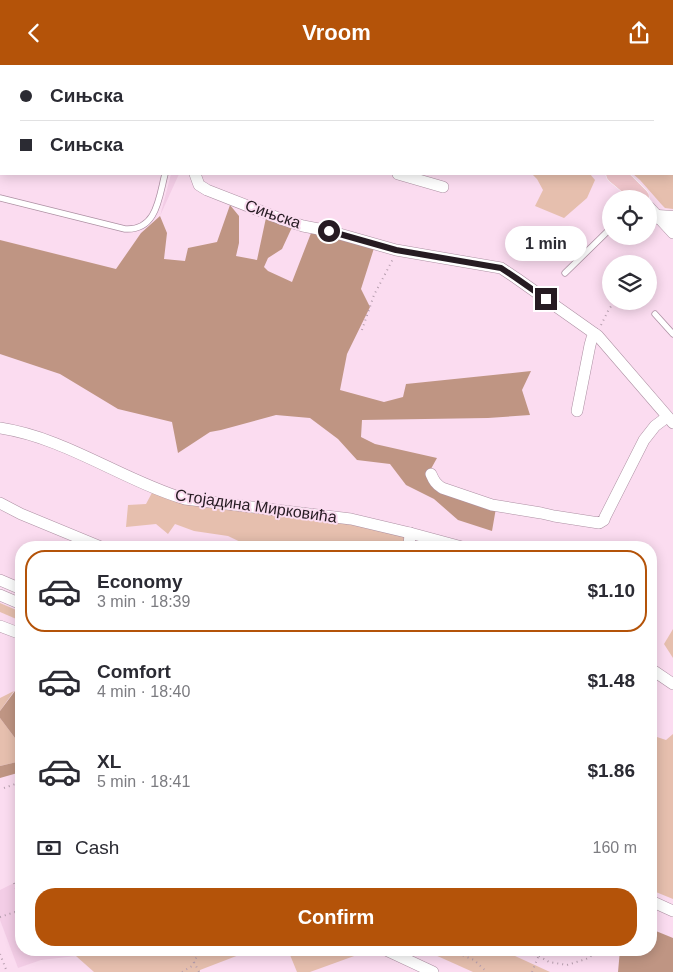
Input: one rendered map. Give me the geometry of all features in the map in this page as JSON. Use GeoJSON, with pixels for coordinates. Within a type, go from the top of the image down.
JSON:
{"type":"FeatureCollection","features":[{"type":"Feature","properties":{"kind":"highway"},"geometry":{"type":"LineString","coordinates":[[617,175],[633,190]]}},
{"type":"Feature","properties":{"kind":"street"},"geometry":{"type":"LineString","coordinates":[[401,175],[443,187]]}},
{"type":"Feature","properties":{"kind":"street","name":"Сињска"},"geometry":{"type":"LineString","coordinates":[[197,179],[207,190],[288,221],[396,250],[501,268],[597,335],[670,420]]}},
{"type":"Feature","properties":{"kind":"street"},"geometry":{"type":"LineString","coordinates":[[657,209],[673,218]]}},
{"type":"Feature","properties":{"kind":"street"},"geometry":{"type":"LineString","coordinates":[[657,216],[673,233]]}},
{"type":"Feature","properties":{"kind":"street"},"geometry":{"type":"LineString","coordinates":[[577,411],[590,345],[592,339],[597,335]]}},
{"type":"Feature","properties":{"kind":"street"},"geometry":{"type":"LineString","coordinates":[[431,474],[434,481],[442,488],[492,505],[599,523],[604,520],[644,440],[655,427],[670,420]]}},
{"type":"Feature","properties":{"kind":"street","name":"Стојадина Мирковића"},"geometry":{"type":"LineString","coordinates":[[0,428],[20,431],[42,439],[94,460],[160,491],[185,499],[351,519],[440,541]]}},
{"type":"Feature","properties":{"kind":"street"},"geometry":{"type":"LineString","coordinates":[[0,503],[21,514],[86,541]]}},
{"type":"Feature","properties":{"kind":"street"},"geometry":{"type":"LineString","coordinates":[[409,541],[410,533]]}},
{"type":"Feature","properties":{"kind":"street"},"geometry":{"type":"LineString","coordinates":[[0,580],[15,586]]}},
{"type":"Feature","properties":{"kind":"street"},"geometry":{"type":"LineString","coordinates":[[0,595],[15,601]]}},
{"type":"Feature","properties":{"kind":"street"},"geometry":{"type":"LineString","coordinates":[[0,626],[15,632]]}},
{"type":"Feature","properties":{"kind":"street"},"geometry":{"type":"LineString","coordinates":[[657,673],[673,684]]}},
{"type":"Feature","properties":{"kind":"street"},"geometry":{"type":"LineString","coordinates":[[657,904],[673,911]]}},
{"type":"Feature","properties":{"kind":"street"},"geometry":{"type":"LineString","coordinates":[[399,956],[433,972]]}},
{"type":"Feature","properties":{"kind":"lane"},"geometry":{"type":"LineString","coordinates":[[0,198],[125,229],[132,229],[150,219],[156,209],[165,175]]}},
{"type":"Feature","properties":{"kind":"lane"},"geometry":{"type":"LineString","coordinates":[[565,273],[602,236]]}},
{"type":"Feature","properties":{"kind":"lane"},"geometry":{"type":"LineString","coordinates":[[655,314],[673,334]]}},
{"type":"Feature","properties":{"kind":"path"},"geometry":{"type":"LineString","coordinates":[[362,329],[374,295],[396,250]]}},
{"type":"Feature","properties":{"kind":"path"},"geometry":{"type":"LineString","coordinates":[[597,335],[609,310]]}},
{"type":"Feature","properties":{"kind":"path"},"geometry":{"type":"LineString","coordinates":[[4,788],[15,784]]}},
{"type":"Feature","properties":{"kind":"path"},"geometry":{"type":"LineString","coordinates":[[0,917],[15,911]]}},
{"type":"Feature","properties":{"kind":"path"},"geometry":{"type":"LineString","coordinates":[[0,955],[7,972]]}},
{"type":"Feature","properties":{"kind":"path"},"geometry":{"type":"LineString","coordinates":[[182,972],[192,966],[197,956]]}},
{"type":"Feature","properties":{"kind":"path"},"geometry":{"type":"LineString","coordinates":[[464,956],[474,960],[487,972]]}},
{"type":"Feature","properties":{"kind":"path"},"geometry":{"type":"LineString","coordinates":[[532,972],[539,956],[549,962],[567,965],[591,956]]}},
{"type":"Feature","properties":{"kind":"path"},"geometry":{"type":"LineString","coordinates":[[194,962],[199,972]]}},
{"type":"Feature","properties":{"kind":"shaded area"},"geometry":{"type":"Polygon","coordinates":[[[171,175],[179,175],[160,216],[171,175]]]}},
{"type":"Feature","properties":{"kind":"shaded area"},"geometry":{"type":"Polygon","coordinates":[[[533,175],[591,175],[595,180],[587,198],[564,218],[535,206],[543,190],[533,175]]]}},
{"type":"Feature","properties":{"kind":"shaded area"},"geometry":{"type":"Polygon","coordinates":[[[634,175],[673,175],[673,209],[665,208],[657,199],[657,190],[649,190],[634,175]]]}},
{"type":"Feature","properties":{"kind":"shaded area"},"geometry":{"type":"Polygon","coordinates":[[[230,205],[239,216],[239,243],[236,256],[257,260],[267,213],[294,223],[282,249],[268,258],[264,267],[268,271],[292,282],[313,228],[375,245],[361,289],[370,307],[347,354],[340,390],[384,402],[403,397],[406,384],[531,371],[522,390],[530,415],[488,418],[362,420],[361,437],[375,444],[437,458],[427,476],[496,508],[492,531],[458,520],[434,499],[406,485],[390,464],[357,460],[338,439],[310,418],[276,415],[210,432],[178,453],[172,422],[118,409],[60,374],[0,354],[0,240],[116,269],[141,233],[160,216],[167,233],[164,259],[185,261],[188,248],[217,242],[230,205]]]}},
{"type":"Feature","properties":{"kind":"shaded area"},"geometry":{"type":"Polygon","coordinates":[[[154,489],[410,533],[413,541],[238,541],[228,536],[194,531],[175,524],[168,534],[156,524],[126,527],[128,505],[146,504],[154,489]]]}},
{"type":"Feature","properties":{"kind":"shaded area"},"geometry":{"type":"Polygon","coordinates":[[[0,603],[15,609],[15,618],[0,612],[0,603]]]}},
{"type":"Feature","properties":{"kind":"shaded area"},"geometry":{"type":"Polygon","coordinates":[[[673,629],[673,658],[664,644],[673,629]]]}},
{"type":"Feature","properties":{"kind":"shaded area"},"geometry":{"type":"Polygon","coordinates":[[[14,691],[0,711],[0,698],[14,691]]]}},
{"type":"Feature","properties":{"kind":"shaded area"},"geometry":{"type":"Polygon","coordinates":[[[15,691],[15,738],[0,718],[0,711],[15,691]]]}},
{"type":"Feature","properties":{"kind":"shaded area"},"geometry":{"type":"Polygon","coordinates":[[[0,718],[15,738],[15,762],[0,766],[0,718]]]}},
{"type":"Feature","properties":{"kind":"shaded area"},"geometry":{"type":"Polygon","coordinates":[[[673,734],[673,899],[657,892],[657,737],[666,740],[673,734]]]}},
{"type":"Feature","properties":{"kind":"shaded area"},"geometry":{"type":"Polygon","coordinates":[[[15,762],[15,774],[0,778],[0,766],[15,762]]]}},
{"type":"Feature","properties":{"kind":"shaded area"},"geometry":{"type":"Polygon","coordinates":[[[14,883],[15,956],[76,956],[41,960],[18,968],[0,920],[0,890],[14,883]]]}},
{"type":"Feature","properties":{"kind":"shaded area"},"geometry":{"type":"Polygon","coordinates":[[[657,931],[673,938],[673,972],[618,972],[619,956],[657,956],[657,931]]]}},
{"type":"Feature","properties":{"kind":"shaded area"},"geometry":{"type":"Polygon","coordinates":[[[76,956],[236,956],[200,970],[200,972],[94,972],[76,956]]]}},
{"type":"Feature","properties":{"kind":"shaded area"},"geometry":{"type":"Polygon","coordinates":[[[290,956],[354,956],[310,972],[297,972],[290,956]]]}},
{"type":"Feature","properties":{"kind":"shaded area"},"geometry":{"type":"Polygon","coordinates":[[[437,956],[515,956],[550,972],[473,972],[437,956]]]}},
{"type":"Feature","properties":{"kind":"route"},"geometry":{"type":"LineString","coordinates":[[329,231],[396,250],[501,268],[546,299]]}}]}
